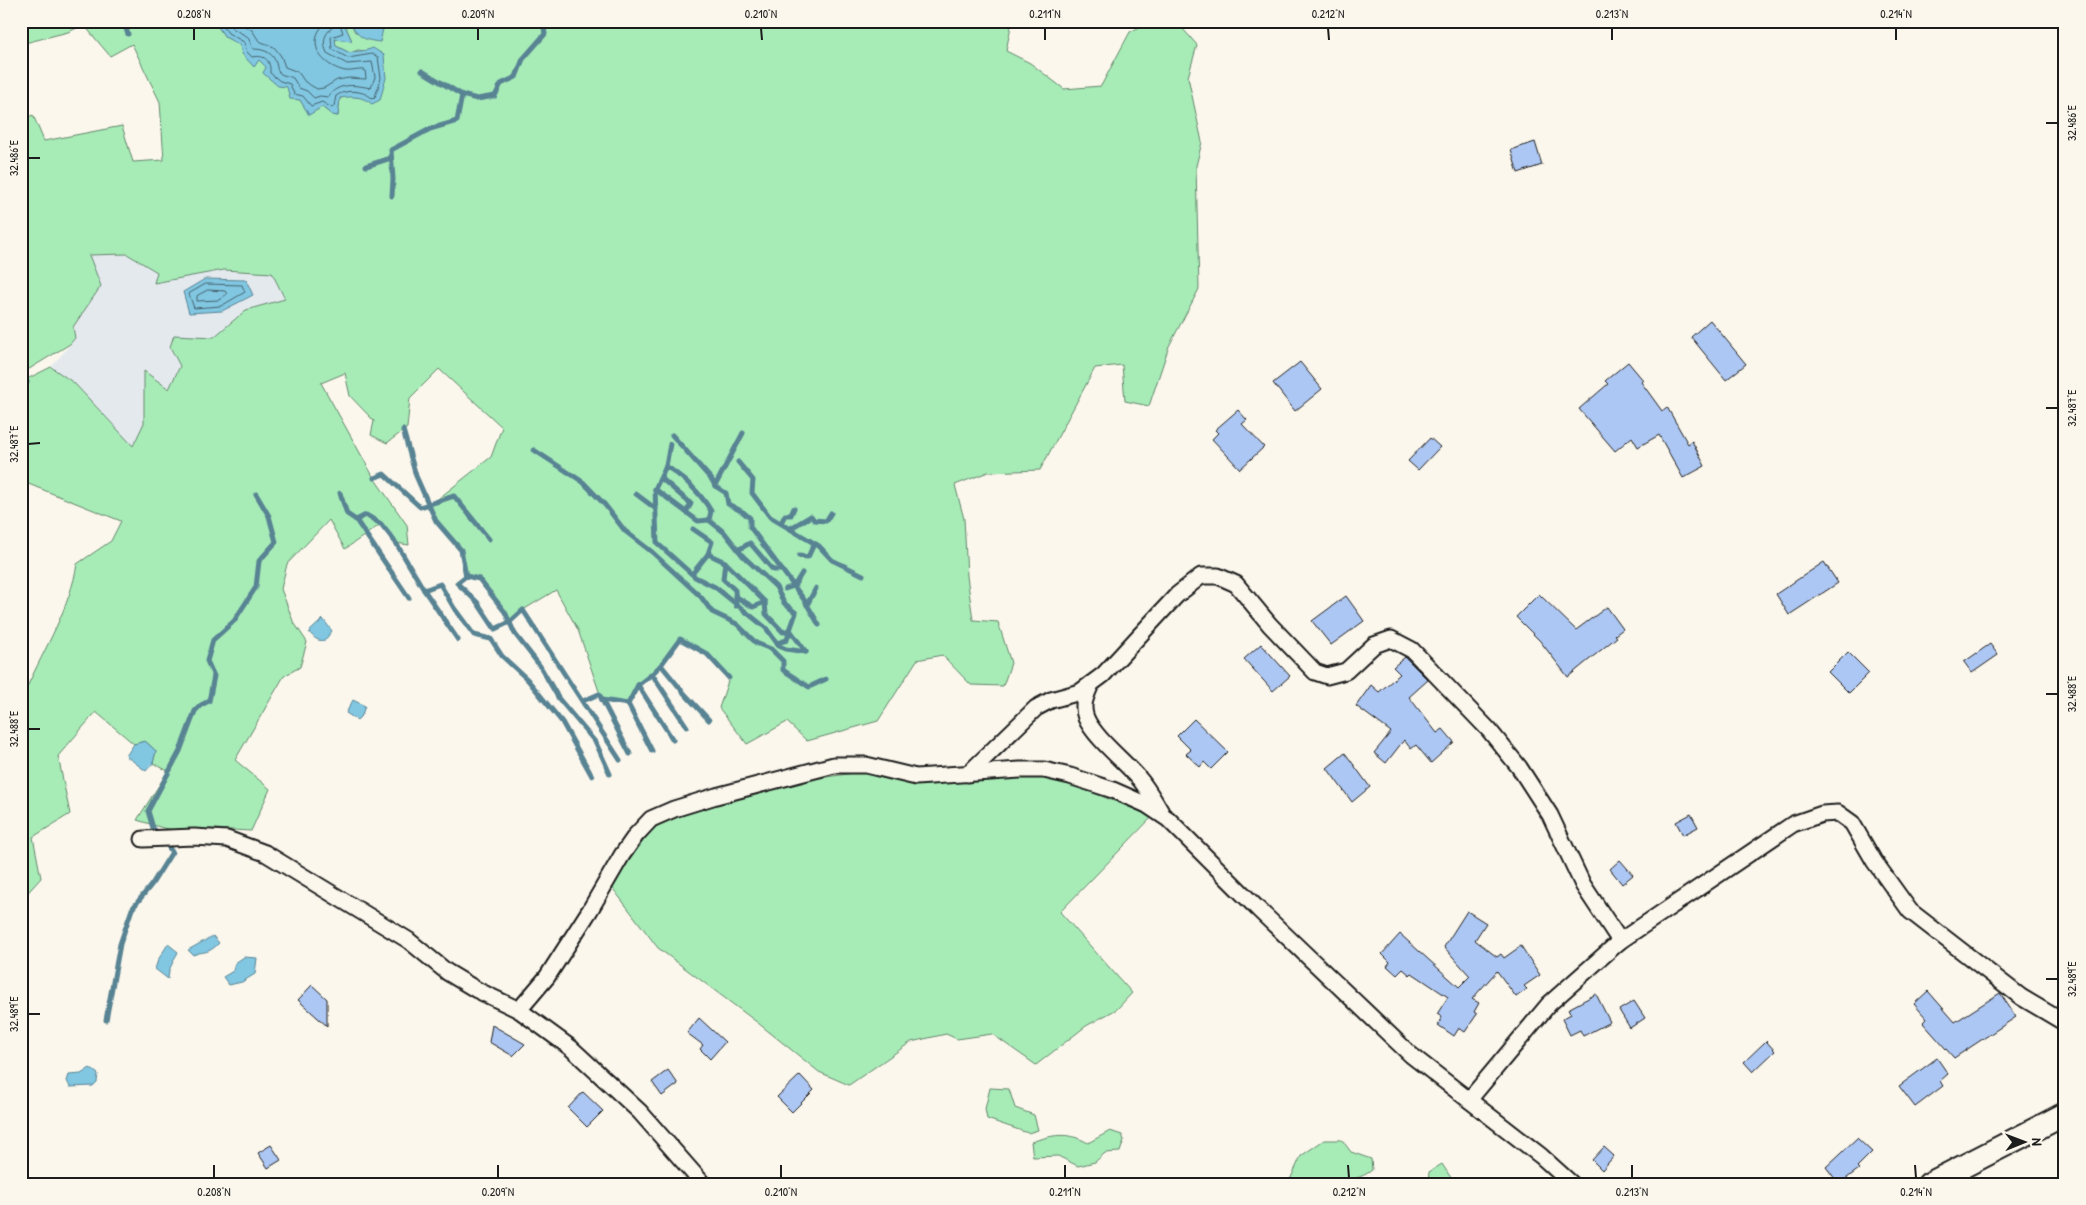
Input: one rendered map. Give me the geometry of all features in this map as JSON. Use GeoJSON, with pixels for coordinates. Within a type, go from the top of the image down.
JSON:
{"type":"FeatureCollection","features":[{"type":"Feature","properties":{"kind":"street"},"geometry":{"type":"LineString","coordinates":[[968,774],[1036,708],[1051,700],[1080,692],[1103,675],[1177,595],[1201,576],[1218,576],[1236,584],[1315,672],[1327,676],[1346,671],[1374,645],[1391,639],[1412,650],[1489,730],[1519,767],[1550,816],[1583,885],[1620,941]]}},
{"type":"Feature","properties":{"kind":"street"},"geometry":{"type":"LineString","coordinates":[[1091,684],[1083,701],[1086,718],[1101,738],[1148,790],[1162,815]]}},
{"type":"Feature","properties":{"kind":"street"},"geometry":{"type":"LineString","coordinates":[[519,1010],[547,977],[636,835],[651,820],[674,809],[834,765],[866,765],[916,777],[1044,770],[1113,790],[1147,805],[1162,815],[1411,1054],[1541,1156],[1572,1184]]}},
{"type":"Feature","properties":{"kind":"street"},"geometry":{"type":"LineString","coordinates":[[1469,1100],[1549,1004],[1620,941],[1793,824],[1822,814],[1838,813],[1852,823],[1874,861],[1910,911],[2021,997],[2065,1023]]}},
{"type":"Feature","properties":{"kind":"street"},"geometry":{"type":"LineString","coordinates":[[143,839],[194,837],[227,839],[265,853],[408,940],[447,972],[477,990],[519,1010],[571,1048],[640,1112],[702,1184]]}},
{"type":"Feature","properties":{"kind":"street"},"geometry":{"type":"LineString","coordinates":[[1928,1184],[2065,1114]]}},
{"type":"Feature","properties":{"kind":"shaded area"},"geometry":{"type":"Polygon","coordinates":[[[126,254],[157,272],[155,283],[224,270],[272,273],[285,299],[246,310],[214,337],[174,335],[170,347],[180,365],[169,389],[144,371],[144,423],[133,446],[74,383],[51,367],[75,339],[73,327],[101,286],[89,255],[126,254]]]}},
{"type":"Feature","properties":{"kind":"green space"},"geometry":{"type":"Polygon","coordinates":[[[21,21],[214,21],[225,37],[240,45],[254,67],[259,59],[300,100],[309,114],[322,107],[332,115],[338,116],[340,98],[350,96],[364,98],[365,51],[358,50],[350,53],[336,46],[335,39],[352,41],[343,21],[350,21],[355,32],[382,29],[370,21],[424,21],[428,25],[444,21],[1012,21],[1006,51],[1030,63],[1064,89],[1101,86],[1130,32],[1151,21],[1176,21],[1197,45],[1188,77],[1202,142],[1196,166],[1199,289],[1169,346],[1149,406],[1125,401],[1122,365],[1095,368],[1040,470],[988,472],[955,485],[964,519],[967,576],[973,620],[998,622],[1011,663],[1003,686],[971,685],[942,655],[917,660],[878,721],[807,741],[787,722],[747,744],[719,708],[729,678],[707,654],[681,639],[661,665],[638,686],[628,704],[602,700],[578,630],[556,590],[523,610],[510,622],[505,612],[479,579],[466,576],[461,550],[436,521],[429,506],[491,457],[502,427],[439,369],[410,398],[407,428],[387,443],[371,435],[374,421],[350,396],[345,373],[321,383],[374,478],[407,525],[409,545],[396,543],[381,524],[345,549],[329,520],[287,564],[281,589],[293,621],[307,642],[300,667],[284,676],[235,760],[270,789],[251,831],[213,829],[182,831],[163,828],[137,820],[168,771],[153,763],[156,751],[145,741],[134,744],[96,712],[58,756],[70,814],[33,837],[41,878],[21,900],[21,694],[27,687],[63,611],[74,580],[77,564],[111,541],[121,521],[21,481],[21,382],[51,367],[74,383],[133,446],[144,423],[144,371],[169,389],[180,366],[170,347],[174,335],[214,337],[246,310],[285,299],[272,273],[224,270],[154,283],[157,272],[127,254],[89,255],[101,286],[73,327],[75,338],[70,344],[21,374],[21,120],[33,115],[44,141],[122,126],[133,162],[164,160],[160,102],[132,44],[110,56],[84,25],[68,32],[21,44],[21,21]]]}},
{"type":"Feature","properties":{"kind":"green space"},"geometry":{"type":"Polygon","coordinates":[[[869,771],[954,782],[1037,775],[1057,779],[1153,816],[1060,912],[1132,993],[1117,1009],[1086,1026],[1036,1065],[992,1034],[957,1039],[946,1034],[911,1042],[849,1085],[819,1072],[758,1023],[658,948],[611,886],[656,823],[695,808],[812,779],[869,771]]]}},
{"type":"Feature","properties":{"kind":"green space"},"geometry":{"type":"Polygon","coordinates":[[[990,1088],[1009,1089],[1015,1108],[1034,1115],[1038,1130],[1028,1133],[987,1119],[985,1109],[990,1088]]]}},
{"type":"Feature","properties":{"kind":"green space"},"geometry":{"type":"Polygon","coordinates":[[[1110,1131],[1122,1135],[1124,1140],[1120,1152],[1105,1153],[1095,1162],[1078,1166],[1058,1156],[1033,1157],[1031,1142],[1060,1135],[1080,1139],[1088,1143],[1110,1131]]]}},
{"type":"Feature","properties":{"kind":"green space"},"geometry":{"type":"Polygon","coordinates":[[[1324,1140],[1342,1140],[1351,1152],[1371,1159],[1372,1170],[1359,1177],[1335,1181],[1332,1184],[1288,1184],[1301,1156],[1324,1140]]]}},
{"type":"Feature","properties":{"kind":"green space"},"geometry":{"type":"Polygon","coordinates":[[[1442,1164],[1455,1184],[1428,1184],[1429,1172],[1442,1164]]]}},
{"type":"Feature","properties":{"kind":"water"},"geometry":{"type":"Polygon","coordinates":[[[214,21],[343,21],[352,41],[335,39],[336,46],[350,53],[373,48],[384,55],[386,78],[380,100],[372,104],[365,99],[357,97],[340,98],[338,116],[332,115],[322,107],[309,115],[300,100],[290,99],[287,87],[278,86],[263,73],[266,67],[259,60],[254,67],[242,54],[240,45],[225,37],[214,21]]]}},
{"type":"Feature","properties":{"kind":"water"},"geometry":{"type":"Polygon","coordinates":[[[350,21],[370,21],[383,29],[380,42],[361,37],[355,31],[350,21]]]}},
{"type":"Feature","properties":{"kind":"water"},"geometry":{"type":"Polygon","coordinates":[[[205,279],[246,280],[253,295],[222,311],[189,313],[183,292],[205,279]]]}},
{"type":"Feature","properties":{"kind":"water"},"geometry":{"type":"Polygon","coordinates":[[[323,619],[332,631],[325,640],[318,640],[309,632],[323,619]]]}},
{"type":"Feature","properties":{"kind":"water"},"geometry":{"type":"Polygon","coordinates":[[[353,700],[365,706],[362,715],[357,720],[346,713],[353,700]]]}},
{"type":"Feature","properties":{"kind":"water"},"geometry":{"type":"Polygon","coordinates":[[[145,741],[156,751],[153,763],[146,771],[126,756],[134,744],[145,741]]]}},
{"type":"Feature","properties":{"kind":"water"},"geometry":{"type":"Polygon","coordinates":[[[213,936],[219,943],[212,949],[193,955],[188,950],[213,936]]]}},
{"type":"Feature","properties":{"kind":"water"},"geometry":{"type":"Polygon","coordinates":[[[168,944],[178,952],[169,970],[168,979],[155,969],[168,944]]]}},
{"type":"Feature","properties":{"kind":"water"},"geometry":{"type":"Polygon","coordinates":[[[244,957],[257,958],[255,974],[242,982],[229,985],[223,977],[233,971],[235,963],[244,957]]]}},
{"type":"Feature","properties":{"kind":"water"},"geometry":{"type":"Polygon","coordinates":[[[90,1068],[98,1074],[97,1082],[93,1086],[70,1087],[67,1081],[69,1075],[81,1074],[90,1068]]]}},
{"type":"Feature","properties":{"kind":"building"},"geometry":{"type":"Polygon","coordinates":[[[1535,142],[1542,165],[1518,173],[1511,150],[1535,142]]]}},
{"type":"Feature","properties":{"kind":"building"},"geometry":{"type":"Polygon","coordinates":[[[1710,320],[1746,364],[1726,380],[1691,337],[1710,320]]]}},
{"type":"Feature","properties":{"kind":"building"},"geometry":{"type":"Polygon","coordinates":[[[1300,362],[1322,389],[1295,411],[1273,383],[1300,362]]]}},
{"type":"Feature","properties":{"kind":"building"},"geometry":{"type":"Polygon","coordinates":[[[1628,362],[1643,380],[1641,382],[1662,411],[1667,407],[1688,444],[1692,441],[1705,466],[1683,478],[1659,435],[1638,447],[1632,437],[1615,451],[1579,409],[1608,384],[1605,381],[1628,362]]]}},
{"type":"Feature","properties":{"kind":"building"},"geometry":{"type":"Polygon","coordinates":[[[1238,410],[1247,420],[1242,424],[1264,447],[1240,469],[1212,439],[1218,433],[1215,430],[1238,410]]]}},
{"type":"Feature","properties":{"kind":"building"},"geometry":{"type":"Polygon","coordinates":[[[1430,438],[1440,447],[1418,470],[1408,461],[1430,438]]]}},
{"type":"Feature","properties":{"kind":"building"},"geometry":{"type":"Polygon","coordinates":[[[1824,562],[1838,583],[1789,615],[1776,594],[1824,562]]]}},
{"type":"Feature","properties":{"kind":"building"},"geometry":{"type":"Polygon","coordinates":[[[1539,594],[1576,630],[1607,607],[1623,629],[1615,635],[1617,637],[1568,677],[1540,641],[1516,617],[1539,594]]]}},
{"type":"Feature","properties":{"kind":"building"},"geometry":{"type":"Polygon","coordinates":[[[1346,596],[1364,621],[1331,645],[1312,621],[1346,596]]]}},
{"type":"Feature","properties":{"kind":"building"},"geometry":{"type":"Polygon","coordinates":[[[1261,644],[1290,676],[1273,691],[1244,659],[1261,644]]]}},
{"type":"Feature","properties":{"kind":"building"},"geometry":{"type":"Polygon","coordinates":[[[1990,644],[1998,655],[1972,673],[1964,662],[1990,644]]]}},
{"type":"Feature","properties":{"kind":"building"},"geometry":{"type":"Polygon","coordinates":[[[1848,652],[1869,673],[1849,693],[1828,672],[1848,652]]]}},
{"type":"Feature","properties":{"kind":"building"},"geometry":{"type":"Polygon","coordinates":[[[1405,657],[1428,680],[1409,697],[1437,733],[1443,729],[1454,742],[1431,763],[1416,745],[1411,749],[1404,740],[1386,763],[1374,753],[1391,732],[1356,706],[1371,685],[1379,692],[1400,674],[1393,667],[1405,657]]]}},
{"type":"Feature","properties":{"kind":"building"},"geometry":{"type":"Polygon","coordinates":[[[1194,719],[1228,752],[1211,769],[1204,762],[1200,767],[1186,754],[1191,750],[1177,736],[1194,719]]]}},
{"type":"Feature","properties":{"kind":"building"},"geometry":{"type":"Polygon","coordinates":[[[1345,753],[1370,787],[1352,802],[1327,768],[1345,753]]]}},
{"type":"Feature","properties":{"kind":"building"},"geometry":{"type":"Polygon","coordinates":[[[1691,814],[1698,827],[1683,835],[1676,822],[1691,814]]]}},
{"type":"Feature","properties":{"kind":"building"},"geometry":{"type":"Polygon","coordinates":[[[1620,860],[1633,875],[1622,884],[1610,869],[1620,860]]]}},
{"type":"Feature","properties":{"kind":"building"},"geometry":{"type":"Polygon","coordinates":[[[1467,911],[1486,923],[1475,940],[1497,957],[1501,954],[1504,958],[1521,946],[1540,975],[1524,986],[1527,989],[1516,997],[1497,971],[1472,999],[1479,1003],[1474,1012],[1477,1014],[1465,1032],[1459,1028],[1454,1036],[1438,1025],[1442,1017],[1437,1014],[1448,997],[1403,969],[1397,975],[1387,966],[1390,962],[1382,954],[1400,934],[1459,987],[1470,976],[1444,947],[1467,911]]]}},
{"type":"Feature","properties":{"kind":"building"},"geometry":{"type":"Polygon","coordinates":[[[312,985],[327,999],[327,1026],[298,1000],[312,985]]]}},
{"type":"Feature","properties":{"kind":"building"},"geometry":{"type":"Polygon","coordinates":[[[1928,991],[1955,1022],[2000,993],[2016,1017],[1954,1058],[1923,1023],[1927,1019],[1914,1004],[1928,991]]]}},
{"type":"Feature","properties":{"kind":"building"},"geometry":{"type":"Polygon","coordinates":[[[1596,994],[1610,1022],[1583,1036],[1580,1030],[1570,1035],[1562,1019],[1571,1014],[1568,1009],[1596,994]]]}},
{"type":"Feature","properties":{"kind":"building"},"geometry":{"type":"Polygon","coordinates":[[[1634,1001],[1645,1018],[1630,1028],[1619,1010],[1634,1001]]]}},
{"type":"Feature","properties":{"kind":"building"},"geometry":{"type":"Polygon","coordinates":[[[699,1018],[725,1042],[710,1059],[700,1049],[703,1045],[687,1033],[699,1018]]]}},
{"type":"Feature","properties":{"kind":"building"},"geometry":{"type":"Polygon","coordinates":[[[492,1025],[525,1044],[513,1056],[489,1042],[492,1025]]]}},
{"type":"Feature","properties":{"kind":"building"},"geometry":{"type":"Polygon","coordinates":[[[1766,1041],[1775,1051],[1753,1072],[1744,1062],[1766,1041]]]}},
{"type":"Feature","properties":{"kind":"building"},"geometry":{"type":"Polygon","coordinates":[[[1937,1058],[1948,1074],[1940,1081],[1943,1086],[1915,1107],[1899,1086],[1937,1058]]]}},
{"type":"Feature","properties":{"kind":"building"},"geometry":{"type":"Polygon","coordinates":[[[668,1070],[678,1084],[662,1096],[652,1082],[668,1070]]]}},
{"type":"Feature","properties":{"kind":"building"},"geometry":{"type":"Polygon","coordinates":[[[800,1075],[814,1090],[792,1112],[777,1097],[800,1075]]]}},
{"type":"Feature","properties":{"kind":"building"},"geometry":{"type":"Polygon","coordinates":[[[583,1092],[603,1111],[587,1127],[568,1108],[583,1092]]]}},
{"type":"Feature","properties":{"kind":"building"},"geometry":{"type":"Polygon","coordinates":[[[1857,1138],[1872,1152],[1857,1167],[1859,1169],[1839,1184],[1826,1167],[1857,1138]]]}},
{"type":"Feature","properties":{"kind":"building"},"geometry":{"type":"Polygon","coordinates":[[[271,1145],[281,1160],[268,1168],[258,1153],[271,1145]]]}},
{"type":"Feature","properties":{"kind":"building"},"geometry":{"type":"Polygon","coordinates":[[[1604,1147],[1614,1156],[1602,1170],[1592,1160],[1604,1147]]]}},
{"type":"Feature","properties":{"kind":"waterway"},"geometry":{"type":"LineString","coordinates":[[123,21],[128,34]]}},
{"type":"Feature","properties":{"kind":"waterway"},"geometry":{"type":"LineString","coordinates":[[422,71],[462,95],[477,99],[495,96],[501,84],[516,77],[523,59],[545,34],[543,21]]}},
{"type":"Feature","properties":{"kind":"waterway"},"geometry":{"type":"LineString","coordinates":[[392,196],[391,150],[430,129],[457,121],[462,95]]}},
{"type":"Feature","properties":{"kind":"waterway"},"geometry":{"type":"LineString","coordinates":[[366,166],[391,158]]}},
{"type":"Feature","properties":{"kind":"waterway"},"geometry":{"type":"LineString","coordinates":[[21,385],[27,382]]}},
{"type":"Feature","properties":{"kind":"waterway"},"geometry":{"type":"LineString","coordinates":[[403,430],[416,476],[436,521],[461,550],[466,576],[479,579],[505,612],[515,634],[540,666],[559,699],[596,743],[610,774]]}},
{"type":"Feature","properties":{"kind":"waterway"},"geometry":{"type":"LineString","coordinates":[[715,486],[743,433]]}},
{"type":"Feature","properties":{"kind":"waterway"},"geometry":{"type":"LineString","coordinates":[[672,435],[712,480],[715,486],[726,493],[728,504],[750,518],[750,527],[805,601],[819,625]]}},
{"type":"Feature","properties":{"kind":"waterway"},"geometry":{"type":"LineString","coordinates":[[670,444],[666,466],[655,489],[657,543],[695,577],[715,587],[766,628],[779,646],[806,652]]}},
{"type":"Feature","properties":{"kind":"waterway"},"geometry":{"type":"LineString","coordinates":[[534,450],[583,482],[605,505],[625,531],[652,552],[701,597],[712,612],[737,624],[756,643],[771,649],[783,661],[783,670],[809,687],[826,679]]}},
{"type":"Feature","properties":{"kind":"waterway"},"geometry":{"type":"LineString","coordinates":[[738,462],[753,480],[752,493],[770,517],[819,546],[832,560],[863,575]]}},
{"type":"Feature","properties":{"kind":"waterway"},"geometry":{"type":"LineString","coordinates":[[666,466],[702,497],[711,511],[709,520]]}},
{"type":"Feature","properties":{"kind":"waterway"},"geometry":{"type":"LineString","coordinates":[[374,478],[384,474],[420,507],[454,496],[489,539]]}},
{"type":"Feature","properties":{"kind":"waterway"},"geometry":{"type":"LineString","coordinates":[[661,478],[691,504],[686,512]]}},
{"type":"Feature","properties":{"kind":"waterway"},"geometry":{"type":"LineString","coordinates":[[655,489],[698,521],[709,520],[725,533],[743,556],[776,587],[784,603],[796,613],[790,630],[806,652]]}},
{"type":"Feature","properties":{"kind":"waterway"},"geometry":{"type":"LineString","coordinates":[[340,493],[347,514],[356,520],[366,515],[381,524],[396,543],[424,590],[440,584],[454,608],[474,635],[491,639],[502,656],[527,679],[562,722],[592,776]]}},
{"type":"Feature","properties":{"kind":"waterway"},"geometry":{"type":"LineString","coordinates":[[159,835],[153,828],[148,811],[180,751],[195,711],[209,701],[214,676],[207,661],[213,640],[234,621],[256,587],[259,561],[276,542],[269,516],[256,494]]}},
{"type":"Feature","properties":{"kind":"waterway"},"geometry":{"type":"LineString","coordinates":[[636,494],[656,509]]}},
{"type":"Feature","properties":{"kind":"waterway"},"geometry":{"type":"LineString","coordinates":[[781,523],[785,515],[791,515],[794,508]]}},
{"type":"Feature","properties":{"kind":"waterway"},"geometry":{"type":"LineString","coordinates":[[791,528],[811,516],[814,520],[826,521],[831,513]]}},
{"type":"Feature","properties":{"kind":"waterway"},"geometry":{"type":"LineString","coordinates":[[356,520],[409,598]]}},
{"type":"Feature","properties":{"kind":"waterway"},"geometry":{"type":"LineString","coordinates":[[693,529],[712,542],[708,554],[725,562],[765,602],[766,614],[783,632],[790,630]]}},
{"type":"Feature","properties":{"kind":"waterway"},"geometry":{"type":"LineString","coordinates":[[738,550],[750,543],[773,570],[782,570]]}},
{"type":"Feature","properties":{"kind":"waterway"},"geometry":{"type":"LineString","coordinates":[[799,556],[808,557],[814,544]]}},
{"type":"Feature","properties":{"kind":"waterway"},"geometry":{"type":"LineString","coordinates":[[692,574],[708,554]]}},
{"type":"Feature","properties":{"kind":"waterway"},"geometry":{"type":"LineString","coordinates":[[725,562],[723,579],[735,590],[736,606]]}},
{"type":"Feature","properties":{"kind":"waterway"},"geometry":{"type":"LineString","coordinates":[[785,589],[794,586],[802,573]]}},
{"type":"Feature","properties":{"kind":"waterway"},"geometry":{"type":"LineString","coordinates":[[466,576],[457,583],[477,602],[495,629],[510,622],[523,610],[620,760]]}},
{"type":"Feature","properties":{"kind":"waterway"},"geometry":{"type":"LineString","coordinates":[[807,605],[816,588]]}},
{"type":"Feature","properties":{"kind":"waterway"},"geometry":{"type":"LineString","coordinates":[[424,590],[458,640]]}},
{"type":"Feature","properties":{"kind":"waterway"},"geometry":{"type":"LineString","coordinates":[[735,596],[753,607],[765,602]]}},
{"type":"Feature","properties":{"kind":"waterway"},"geometry":{"type":"LineString","coordinates":[[777,643],[787,640],[790,630]]}},
{"type":"Feature","properties":{"kind":"waterway"},"geometry":{"type":"LineString","coordinates":[[661,665],[680,639],[707,654],[729,678]]}},
{"type":"Feature","properties":{"kind":"waterway"},"geometry":{"type":"LineString","coordinates":[[652,674],[661,665],[709,720]]}},
{"type":"Feature","properties":{"kind":"waterway"},"geometry":{"type":"LineString","coordinates":[[638,685],[652,674],[687,727]]}},
{"type":"Feature","properties":{"kind":"waterway"},"geometry":{"type":"LineString","coordinates":[[628,704],[638,685],[673,740]]}},
{"type":"Feature","properties":{"kind":"waterway"},"geometry":{"type":"LineString","coordinates":[[583,701],[599,694],[630,754]]}},
{"type":"Feature","properties":{"kind":"waterway"},"geometry":{"type":"LineString","coordinates":[[602,700],[628,704],[652,751]]}},
{"type":"Feature","properties":{"kind":"waterway"},"geometry":{"type":"LineString","coordinates":[[106,1020],[120,944],[132,909],[152,884],[172,852],[165,842]]}}]}
